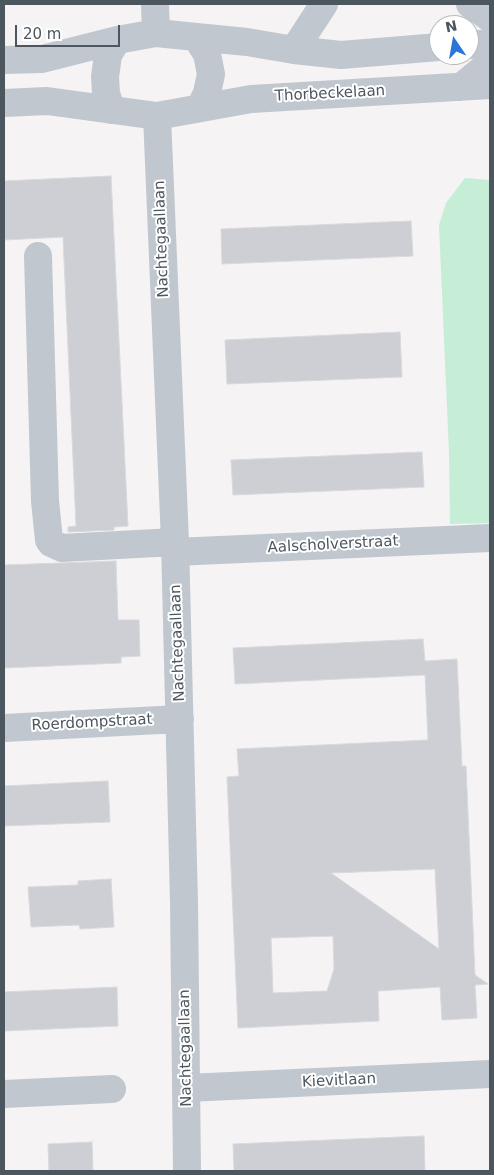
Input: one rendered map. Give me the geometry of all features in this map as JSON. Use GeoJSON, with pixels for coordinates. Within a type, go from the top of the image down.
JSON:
{"type":"FeatureCollection","features":[{"type":"Feature","properties":{"kind":"street"},"geometry":{"type":"LineString","coordinates":[[156,4],[156,33]]}},
{"type":"Feature","properties":{"kind":"street"},"geometry":{"type":"LineString","coordinates":[[294,50],[324,4]]}},
{"type":"Feature","properties":{"kind":"street"},"geometry":{"type":"LineString","coordinates":[[470,4],[490,18]]}},
{"type":"Feature","properties":{"kind":"street"},"geometry":{"type":"LineString","coordinates":[[4,60],[42,58],[116,40],[156,33],[247,42],[341,55],[429,48]]}},
{"type":"Feature","properties":{"kind":"street"},"geometry":{"type":"LineString","coordinates":[[196,37],[207,54],[211,74],[207,93],[200,108]]}},
{"type":"Feature","properties":{"kind":"street"},"geometry":{"type":"LineString","coordinates":[[110,110],[105,77],[108,55],[116,40]]}},
{"type":"Feature","properties":{"kind":"street"},"geometry":{"type":"LineString","coordinates":[[461,87],[490,63]]}},
{"type":"Feature","properties":{"kind":"street","name":"Thorbeckelaan"},"geometry":{"type":"LineString","coordinates":[[4,102],[47,101],[157,116],[251,99],[490,85]]}},
{"type":"Feature","properties":{"kind":"street","name":"Nachtegaallaan"},"geometry":{"type":"LineString","coordinates":[[157,116],[175,547],[180,718],[187,1171]]}},
{"type":"Feature","properties":{"kind":"street","name":"Aalscholverstraat"},"geometry":{"type":"LineString","coordinates":[[38,256],[45,501],[49,540],[51,543],[62,548],[175,547],[490,538]]}},
{"type":"Feature","properties":{"kind":"street","name":"Roerdompstraat"},"geometry":{"type":"LineString","coordinates":[[4,728],[180,718]]}},
{"type":"Feature","properties":{"kind":"street","name":"Kievitlaan"},"geometry":{"type":"LineString","coordinates":[[187,1088],[490,1074]]}},
{"type":"Feature","properties":{"kind":"street"},"geometry":{"type":"LineString","coordinates":[[4,1094],[112,1089]]}},
{"type":"Feature","properties":{"kind":"green space"},"geometry":{"type":"Polygon","coordinates":[[[465,178],[489,180],[490,523],[450,524],[449,453],[439,225],[446,203],[465,178]]]}},
{"type":"Feature","properties":{"kind":"building"},"geometry":{"type":"Polygon","coordinates":[[[111,176],[128,526],[114,527],[114,530],[68,532],[68,527],[76,526],[63,237],[4,240],[4,181],[111,176]]]}},
{"type":"Feature","properties":{"kind":"building"},"geometry":{"type":"Polygon","coordinates":[[[411,221],[413,256],[222,264],[221,229],[411,221]]]}},
{"type":"Feature","properties":{"kind":"building"},"geometry":{"type":"Polygon","coordinates":[[[400,332],[402,377],[227,384],[225,340],[400,332]]]}},
{"type":"Feature","properties":{"kind":"building"},"geometry":{"type":"Polygon","coordinates":[[[422,452],[424,487],[233,495],[231,460],[422,452]]]}},
{"type":"Feature","properties":{"kind":"building"},"geometry":{"type":"Polygon","coordinates":[[[116,561],[118,620],[139,620],[140,656],[121,657],[121,663],[4,668],[4,565],[116,561]]]}},
{"type":"Feature","properties":{"kind":"building"},"geometry":{"type":"Polygon","coordinates":[[[423,639],[425,661],[457,659],[462,766],[466,766],[475,975],[488,984],[475,985],[477,1018],[442,1020],[440,987],[378,991],[379,1021],[238,1028],[227,777],[239,776],[237,749],[428,740],[425,675],[235,684],[233,648],[423,639]],[[435,869],[331,873],[439,949],[435,869]],[[333,936],[271,938],[273,993],[327,991],[334,969],[333,936]]]}},
{"type":"Feature","properties":{"kind":"building"},"geometry":{"type":"Polygon","coordinates":[[[108,781],[110,822],[4,826],[4,786],[108,781]]]}},
{"type":"Feature","properties":{"kind":"building"},"geometry":{"type":"Polygon","coordinates":[[[111,879],[114,927],[80,929],[79,925],[31,927],[28,887],[78,885],[78,881],[111,879]]]}},
{"type":"Feature","properties":{"kind":"building"},"geometry":{"type":"Polygon","coordinates":[[[117,987],[118,1026],[4,1031],[4,992],[117,987]]]}},
{"type":"Feature","properties":{"kind":"building"},"geometry":{"type":"Polygon","coordinates":[[[424,1136],[425,1171],[234,1171],[233,1144],[424,1136]]]}},
{"type":"Feature","properties":{"kind":"building"},"geometry":{"type":"Polygon","coordinates":[[[92,1142],[93,1171],[49,1171],[48,1144],[92,1142]]]}}]}
